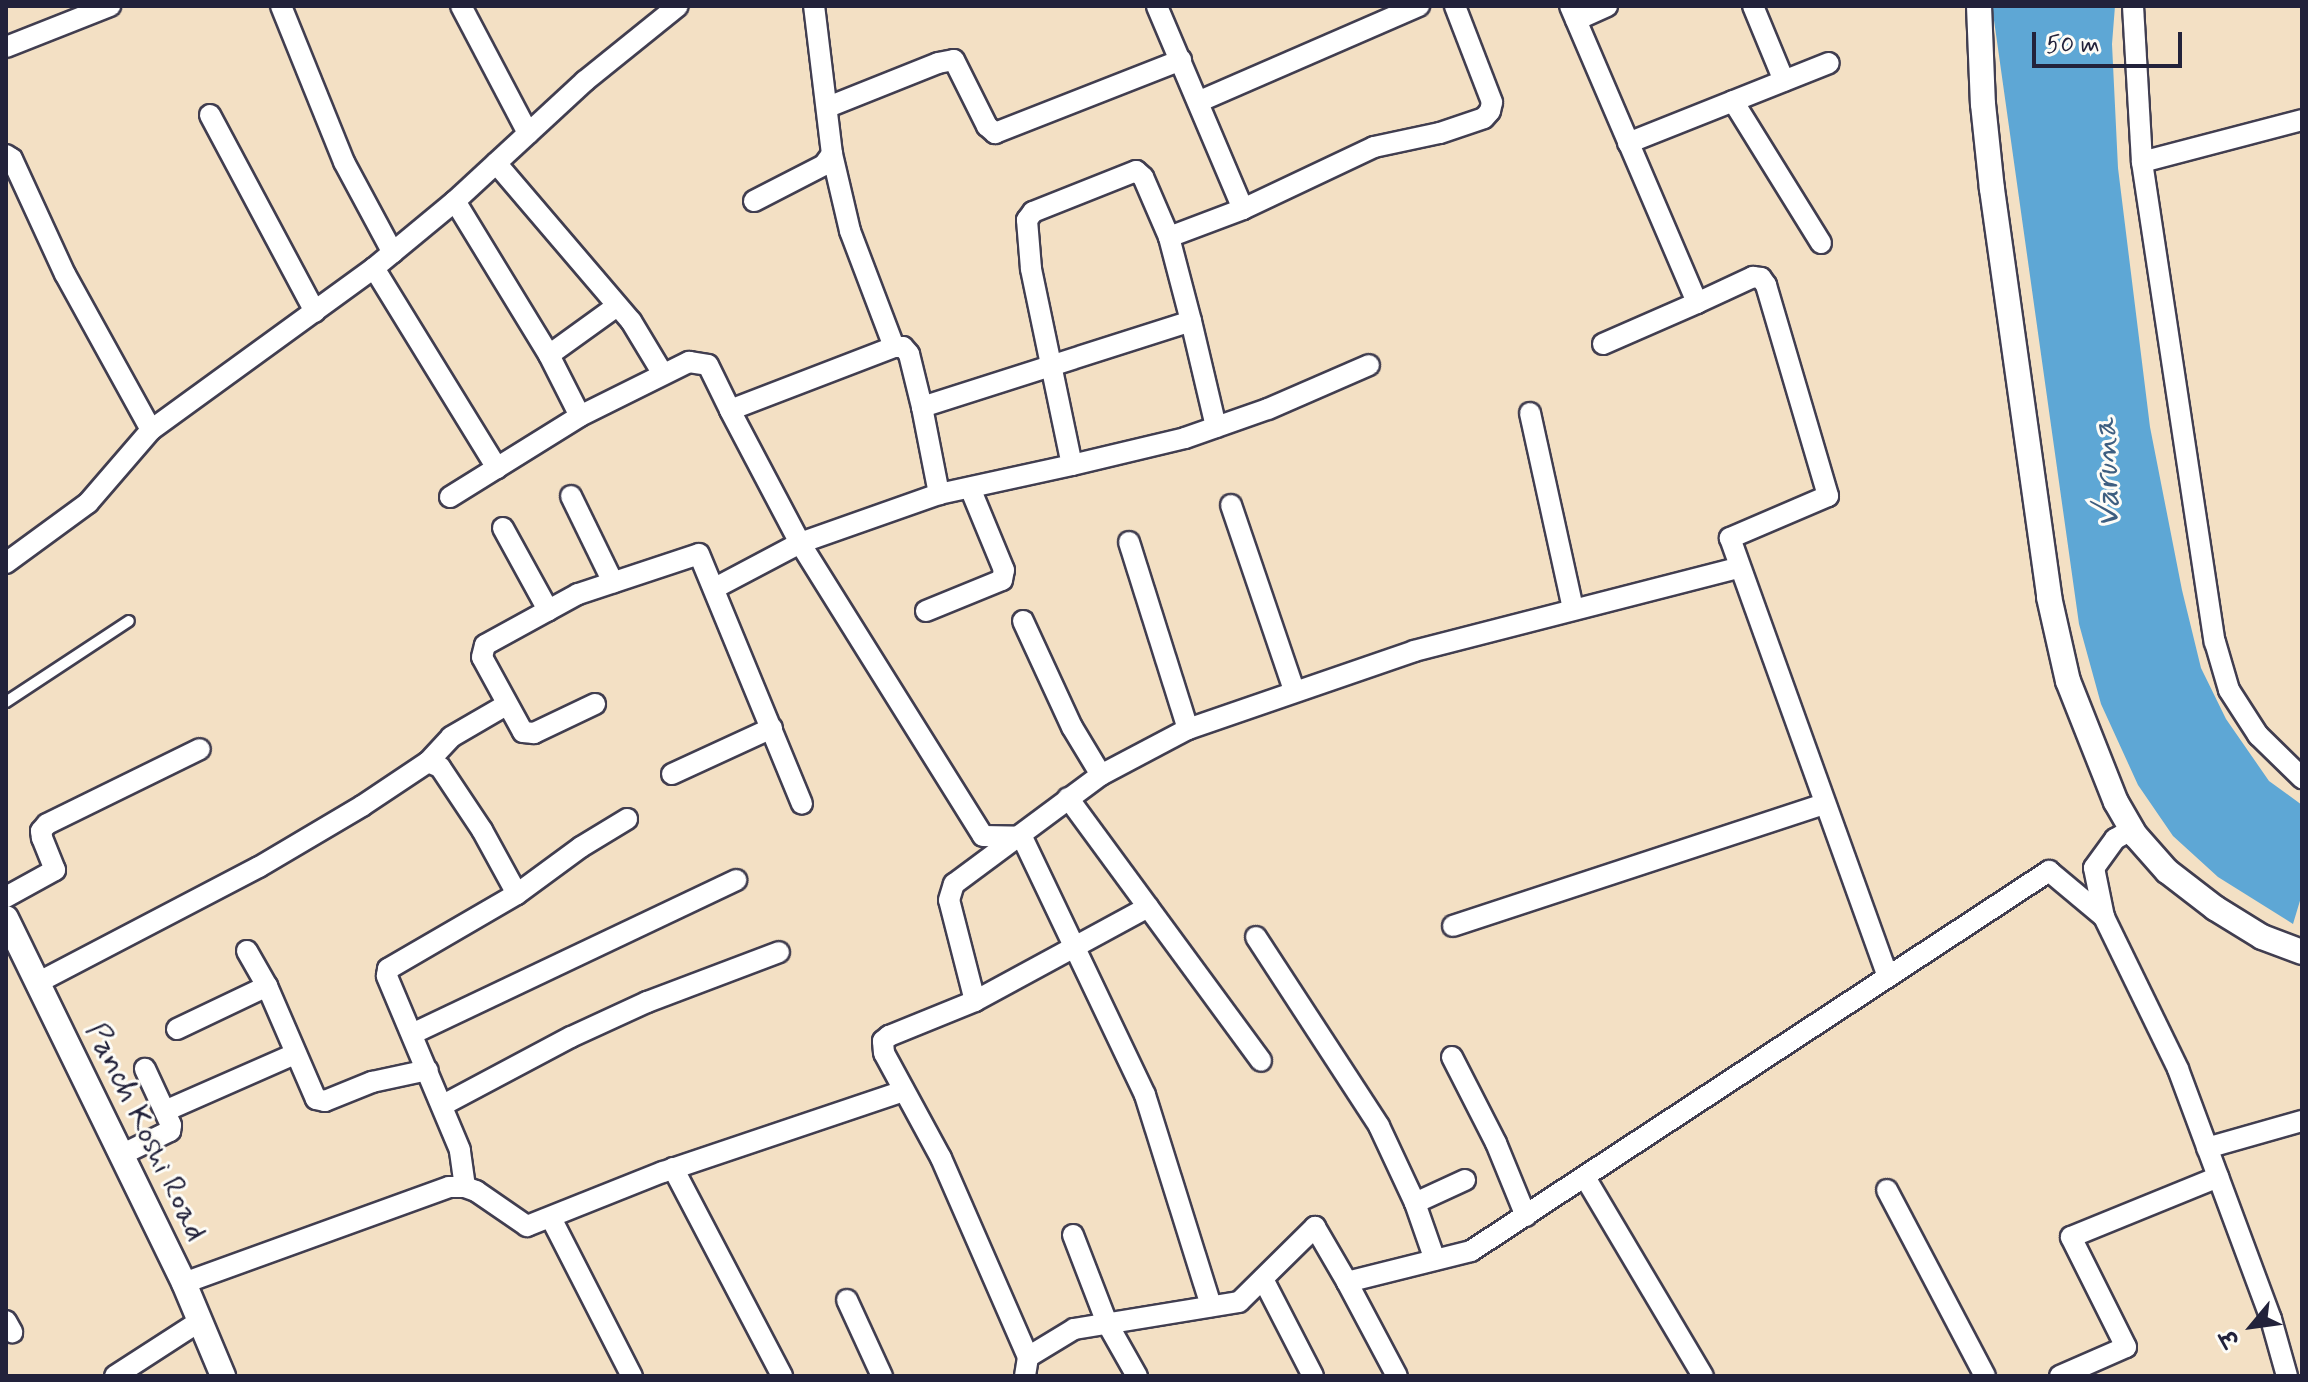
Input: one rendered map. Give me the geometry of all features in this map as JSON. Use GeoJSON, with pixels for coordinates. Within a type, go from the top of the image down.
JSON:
{"type":"FeatureCollection","features":[{"type":"Feature","properties":{"kind":"street"},"geometry":{"type":"LineString","coordinates":[[281,6],[344,162],[393,253]]}},
{"type":"Feature","properties":{"kind":"street"},"geometry":{"type":"LineString","coordinates":[[461,6],[528,133]]}},
{"type":"Feature","properties":{"kind":"street"},"geometry":{"type":"LineString","coordinates":[[6,563],[88,503],[151,430],[393,253],[455,201],[585,81],[678,6]]}},
{"type":"Feature","properties":{"kind":"street"},"geometry":{"type":"LineString","coordinates":[[814,6],[832,154],[850,231],[894,347]]}},
{"type":"Feature","properties":{"kind":"street"},"geometry":{"type":"LineString","coordinates":[[1157,6],[1200,101],[1243,209]]}},
{"type":"Feature","properties":{"kind":"street"},"geometry":{"type":"LineString","coordinates":[[1200,101],[1419,6]]}},
{"type":"Feature","properties":{"kind":"street"},"geometry":{"type":"LineString","coordinates":[[1169,237],[1243,209],[1374,147],[1440,133],[1484,118],[1492,102],[1455,6]]}},
{"type":"Feature","properties":{"kind":"street"},"geometry":{"type":"LineString","coordinates":[[1607,6],[1573,13],[1697,303]]}},
{"type":"Feature","properties":{"kind":"street"},"geometry":{"type":"LineString","coordinates":[[1753,6],[1784,81]]}},
{"type":"Feature","properties":{"kind":"street"},"geometry":{"type":"LineString","coordinates":[[1979,6],[1983,104],[1992,189],[2049,597],[2068,681],[2116,802],[2167,871],[2215,908],[2262,937],[2302,952]]}},
{"type":"Feature","properties":{"kind":"street"},"geometry":{"type":"LineString","coordinates":[[2133,6],[2142,162],[2215,642],[2229,690],[2258,735],[2302,778]]}},
{"type":"Feature","properties":{"kind":"street"},"geometry":{"type":"LineString","coordinates":[[6,47],[100,8]]}},
{"type":"Feature","properties":{"kind":"street"},"geometry":{"type":"LineString","coordinates":[[828,107],[938,63],[954,60],[987,126],[995,133],[1181,60]]}},
{"type":"Feature","properties":{"kind":"street"},"geometry":{"type":"LineString","coordinates":[[1628,143],[1829,63]]}},
{"type":"Feature","properties":{"kind":"street"},"geometry":{"type":"LineString","coordinates":[[1733,101],[1821,243]]}},
{"type":"Feature","properties":{"kind":"street"},"geometry":{"type":"LineString","coordinates":[[210,115],[315,312]]}},
{"type":"Feature","properties":{"kind":"street"},"geometry":{"type":"LineString","coordinates":[[2142,162],[2302,120]]}},
{"type":"Feature","properties":{"kind":"street"},"geometry":{"type":"LineString","coordinates":[[754,201],[824,165],[832,154]]}},
{"type":"Feature","properties":{"kind":"street"},"geometry":{"type":"LineString","coordinates":[[6,155],[12,159],[65,274],[151,430]]}},
{"type":"Feature","properties":{"kind":"street"},"geometry":{"type":"LineString","coordinates":[[496,163],[617,306],[663,374]]}},
{"type":"Feature","properties":{"kind":"street"},"geometry":{"type":"LineString","coordinates":[[1072,465],[1026,229],[1033,212],[1136,171],[1143,177],[1169,237],[1216,427]]}},
{"type":"Feature","properties":{"kind":"street"},"geometry":{"type":"LineString","coordinates":[[455,201],[549,355],[580,416]]}},
{"type":"Feature","properties":{"kind":"street"},"geometry":{"type":"LineString","coordinates":[[374,268],[497,468]]}},
{"type":"Feature","properties":{"kind":"street"},"geometry":{"type":"LineString","coordinates":[[1603,344],[1753,277],[1761,278],[1828,496],[1730,538],[1738,568],[1887,974]]}},
{"type":"Feature","properties":{"kind":"street"},"geometry":{"type":"LineString","coordinates":[[549,355],[617,306]]}},
{"type":"Feature","properties":{"kind":"street"},"geometry":{"type":"LineString","coordinates":[[922,407],[1191,321]]}},
{"type":"Feature","properties":{"kind":"street"},"geometry":{"type":"LineString","coordinates":[[730,410],[894,347],[903,347],[909,354],[922,407],[939,494]]}},
{"type":"Feature","properties":{"kind":"street"},"geometry":{"type":"LineString","coordinates":[[450,497],[580,416],[689,362],[708,365],[800,543],[983,836],[1022,837]]}},
{"type":"Feature","properties":{"kind":"street"},"geometry":{"type":"LineString","coordinates":[[715,588],[800,543],[939,494],[1072,465],[1216,427],[1369,365]]}},
{"type":"Feature","properties":{"kind":"street"},"geometry":{"type":"LineString","coordinates":[[1530,413],[1573,609]]}},
{"type":"Feature","properties":{"kind":"street"},"geometry":{"type":"LineString","coordinates":[[926,611],[1002,580],[1004,570],[970,488]]}},
{"type":"Feature","properties":{"kind":"street"},"geometry":{"type":"LineString","coordinates":[[571,496],[613,582]]}},
{"type":"Feature","properties":{"kind":"street"},"geometry":{"type":"LineString","coordinates":[[1231,505],[1294,690]]}},
{"type":"Feature","properties":{"kind":"street"},"geometry":{"type":"LineString","coordinates":[[503,528],[548,610]]}},
{"type":"Feature","properties":{"kind":"street"},"geometry":{"type":"LineString","coordinates":[[1129,542],[1188,729]]}},
{"type":"Feature","properties":{"kind":"street"},"geometry":{"type":"LineString","coordinates":[[595,704],[528,734],[506,705],[482,651],[491,640],[578,594],[696,553],[715,588],[802,804]]}},
{"type":"Feature","properties":{"kind":"street"},"geometry":{"type":"LineString","coordinates":[[975,1001],[950,892],[961,878],[1022,837],[1101,775],[1188,729],[1414,651],[1738,568]]}},
{"type":"Feature","properties":{"kind":"street"},"geometry":{"type":"LineString","coordinates":[[1023,621],[1072,727],[1101,775]]}},
{"type":"Feature","properties":{"kind":"street"},"geometry":{"type":"LineString","coordinates":[[37,983],[259,867],[428,762],[451,737],[506,705]]}},
{"type":"Feature","properties":{"kind":"street"},"geometry":{"type":"LineString","coordinates":[[672,774],[772,728]]}},
{"type":"Feature","properties":{"kind":"street"},"geometry":{"type":"LineString","coordinates":[[6,897],[55,870],[42,838],[41,831],[47,824],[200,749]]}},
{"type":"Feature","properties":{"kind":"street"},"geometry":{"type":"LineString","coordinates":[[428,762],[440,767],[482,830],[517,894]]}},
{"type":"Feature","properties":{"kind":"street"},"geometry":{"type":"LineString","coordinates":[[1068,798],[1261,1061]]}},
{"type":"Feature","properties":{"kind":"street"},"geometry":{"type":"LineString","coordinates":[[1453,926],[1825,804]]}},
{"type":"Feature","properties":{"kind":"street"},"geometry":{"type":"LineString","coordinates":[[465,1187],[460,1150],[387,976],[388,969],[517,894],[627,819]]}},
{"type":"Feature","properties":{"kind":"street"},"geometry":{"type":"LineString","coordinates":[[2133,829],[2115,839],[2094,868],[2104,917],[2178,1069],[2271,1319],[2287,1376]]}},
{"type":"Feature","properties":{"kind":"street"},"geometry":{"type":"LineString","coordinates":[[1022,837],[1145,1095],[1211,1306]]}},
{"type":"Feature","properties":{"kind":"street"},"geometry":{"type":"LineString","coordinates":[[1347,1282],[1471,1251],[1586,1179],[1887,974],[2049,871],[2104,917]]}},
{"type":"Feature","properties":{"kind":"street"},"geometry":{"type":"LineString","coordinates":[[412,1034],[736,880]]}},
{"type":"Feature","properties":{"kind":"street"},"geometry":{"type":"LineString","coordinates":[[1148,907],[1073,945],[975,1001],[886,1038],[884,1053],[941,1158],[1027,1366],[1074,1329],[1239,1302],[1315,1227],[1397,1376]]}},
{"type":"Feature","properties":{"kind":"street","name":"Panch Koshi Road"},"geometry":{"type":"LineString","coordinates":[[6,918],[184,1283],[223,1376]]}},
{"type":"Feature","properties":{"kind":"street"},"geometry":{"type":"LineString","coordinates":[[1256,937],[1379,1126],[1415,1203],[1435,1260]]}},
{"type":"Feature","properties":{"kind":"street"},"geometry":{"type":"LineString","coordinates":[[247,951],[267,986],[312,1096],[320,1101],[372,1082],[428,1070]]}},
{"type":"Feature","properties":{"kind":"street"},"geometry":{"type":"LineString","coordinates":[[443,1105],[583,1031],[647,1002],[779,952]]}},
{"type":"Feature","properties":{"kind":"street"},"geometry":{"type":"LineString","coordinates":[[177,1029],[267,986]]}},
{"type":"Feature","properties":{"kind":"street"},"geometry":{"type":"LineString","coordinates":[[165,1111],[295,1054]]}},
{"type":"Feature","properties":{"kind":"street"},"geometry":{"type":"LineString","coordinates":[[1452,1057],[1496,1143],[1526,1216]]}},
{"type":"Feature","properties":{"kind":"street"},"geometry":{"type":"LineString","coordinates":[[121,1155],[170,1131],[171,1125],[145,1069]]}},
{"type":"Feature","properties":{"kind":"street"},"geometry":{"type":"LineString","coordinates":[[184,1283],[432,1191],[465,1187],[527,1226],[673,1168],[904,1091]]}},
{"type":"Feature","properties":{"kind":"street"},"geometry":{"type":"LineString","coordinates":[[2207,1148],[2302,1121]]}},
{"type":"Feature","properties":{"kind":"street"},"geometry":{"type":"LineString","coordinates":[[673,1168],[782,1376]]}},
{"type":"Feature","properties":{"kind":"street"},"geometry":{"type":"LineString","coordinates":[[2060,1376],[2126,1347],[2071,1237],[2218,1177]]}},
{"type":"Feature","properties":{"kind":"street"},"geometry":{"type":"LineString","coordinates":[[1586,1179],[1703,1376]]}},
{"type":"Feature","properties":{"kind":"street"},"geometry":{"type":"LineString","coordinates":[[1415,1203],[1465,1180]]}},
{"type":"Feature","properties":{"kind":"street"},"geometry":{"type":"LineString","coordinates":[[1887,1190],[1985,1376]]}},
{"type":"Feature","properties":{"kind":"street"},"geometry":{"type":"LineString","coordinates":[[551,1218],[632,1376]]}},
{"type":"Feature","properties":{"kind":"street"},"geometry":{"type":"LineString","coordinates":[[1073,1235],[1107,1323],[1137,1376]]}},
{"type":"Feature","properties":{"kind":"street"},"geometry":{"type":"LineString","coordinates":[[1263,1279],[1313,1376]]}},
{"type":"Feature","properties":{"kind":"street"},"geometry":{"type":"LineString","coordinates":[[847,1300],[882,1376]]}},
{"type":"Feature","properties":{"kind":"street"},"geometry":{"type":"LineString","coordinates":[[115,1376],[200,1321]]}},
{"type":"Feature","properties":{"kind":"lane"},"geometry":{"type":"LineString","coordinates":[[6,702],[129,621]]}},
{"type":"Feature","properties":{"kind":"water","name":"Varuna"},"geometry":{"type":"Polygon","coordinates":[[[1992,6],[2115,6],[2112,44],[2118,168],[2150,427],[2182,590],[2201,668],[2226,719],[2269,781],[2302,805],[2302,894],[2293,924],[2218,877],[2173,836],[2138,785],[2101,704],[2079,624],[1992,6]]]}}]}
